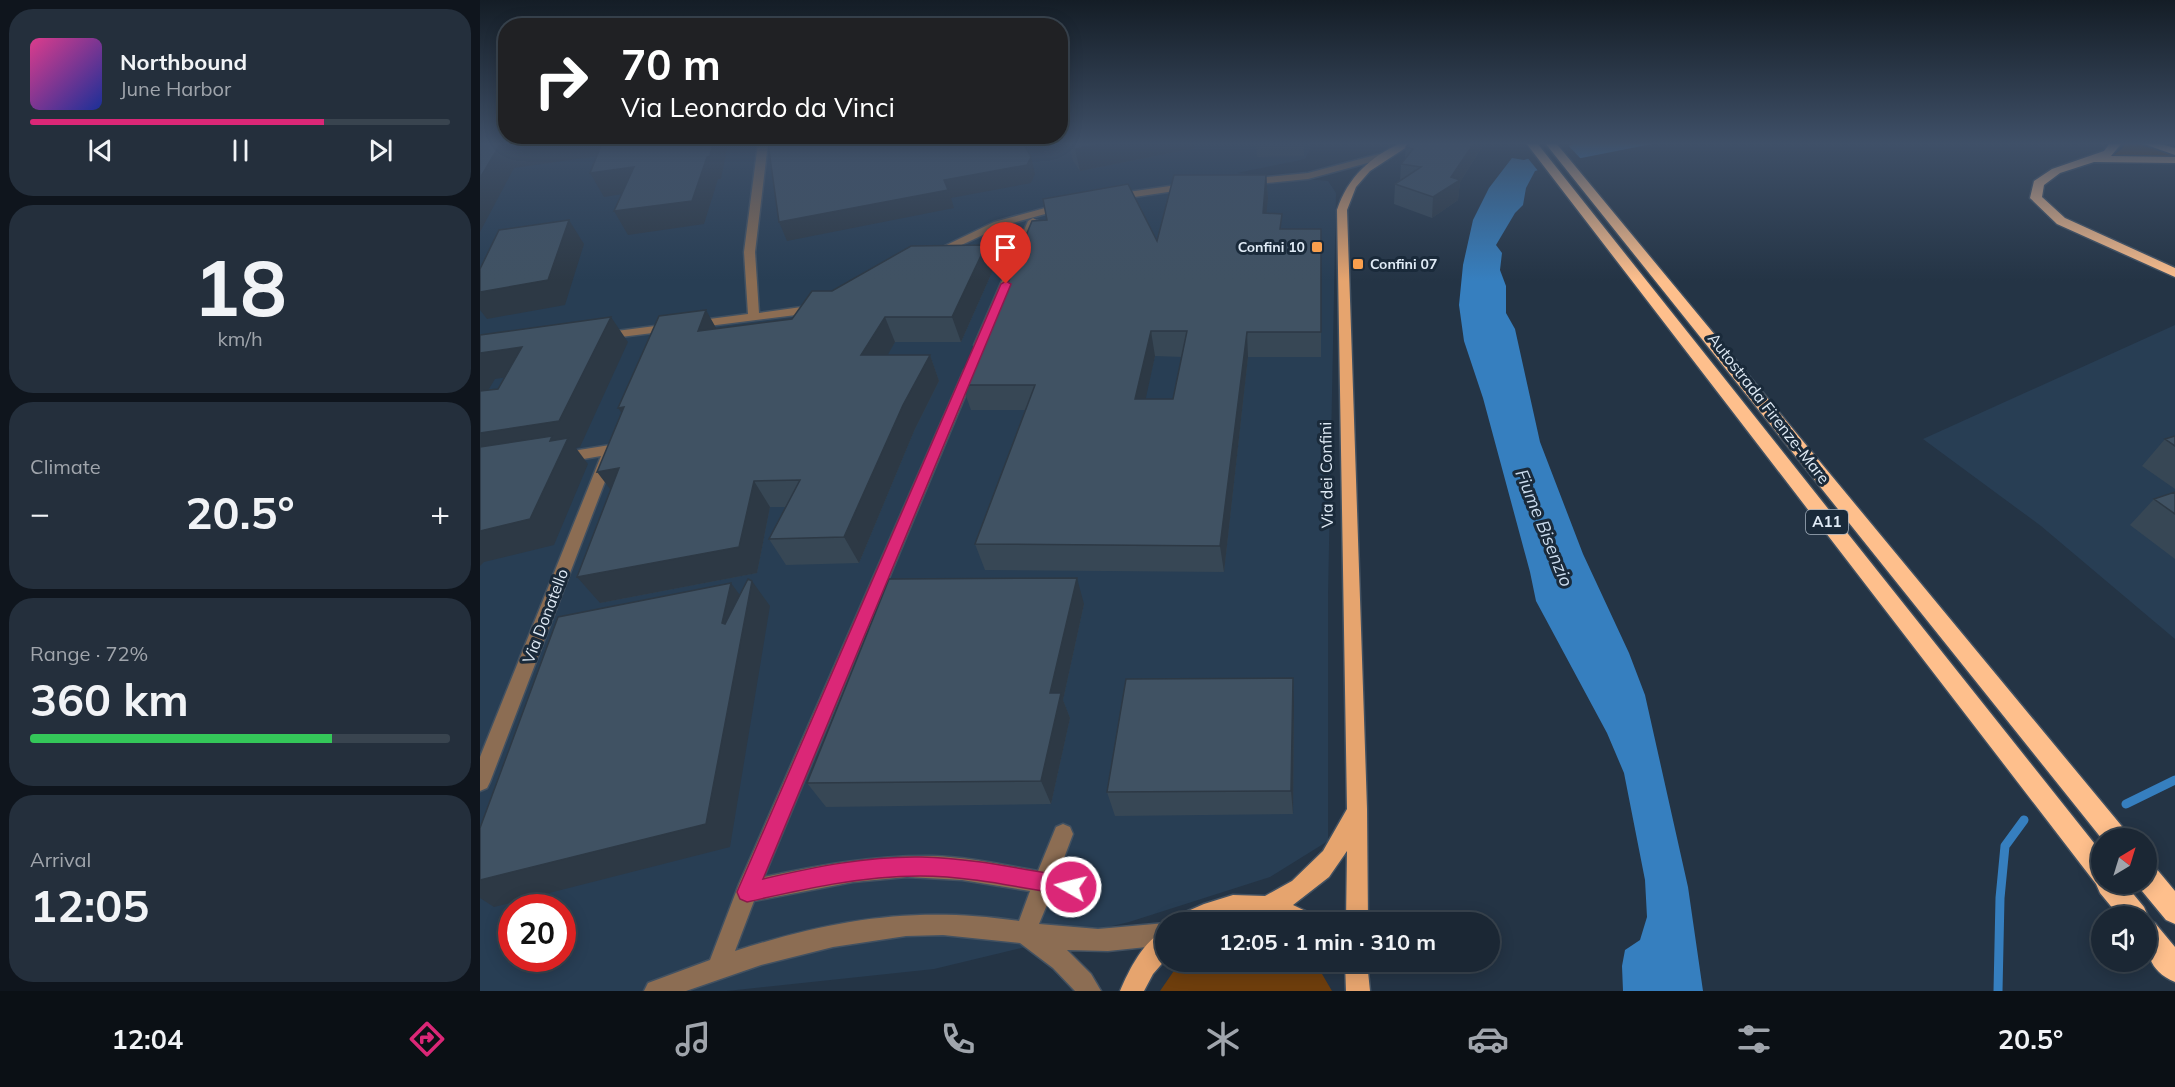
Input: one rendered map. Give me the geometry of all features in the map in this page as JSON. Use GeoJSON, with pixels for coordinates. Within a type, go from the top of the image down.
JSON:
{"type":"FeatureCollection","features":[{"type":"Feature","properties":{"kind":"highway","name":"Autostrada Firenze-Mare"},"geometry":{"type":"LineString","coordinates":[[1577,189],[2091,860]]}},
{"type":"Feature","properties":{"kind":"highway","name":"Autostrada Firenze-Mare"},"geometry":{"type":"LineString","coordinates":[[1579,189],[2108,828]]}},
{"type":"Feature","properties":{"kind":"highway"},"geometry":{"type":"LineString","coordinates":[[2037,189],[2036,198],[2061,221],[2175,273]]}},
{"type":"Feature","properties":{"kind":"highway"},"geometry":{"type":"LineString","coordinates":[[2157,889],[2175,911]]}},
{"type":"Feature","properties":{"kind":"highway"},"geometry":{"type":"LineString","coordinates":[[2117,894],[2127,906]]}},
{"type":"Feature","properties":{"kind":"highway"},"geometry":{"type":"LineString","coordinates":[[2157,946],[2175,968]]}},
{"type":"Feature","properties":{"kind":"main road","name":"Via dei Confini"},"geometry":{"type":"LineString","coordinates":[[1350,189],[1342,210],[1357,809],[1357,912]]}},
{"type":"Feature","properties":{"kind":"main road","name":"Via dei Confini"},"geometry":{"type":"LineString","coordinates":[[1268,906],[1292,894],[1322,871],[1333,857],[1357,809]]}},
{"type":"Feature","properties":{"kind":"main road","name":"Via dei Confini"},"geometry":{"type":"LineString","coordinates":[[1211,912],[1250,904],[1268,906],[1282,912]]}},
{"type":"Feature","properties":{"kind":"main road"},"geometry":{"type":"LineString","coordinates":[[1132,991],[1145,966],[1155,954]]}},
{"type":"Feature","properties":{"kind":"street"},"geometry":{"type":"LineString","coordinates":[[754,317],[751,301],[752,221],[756,189]]}},
{"type":"Feature","properties":{"kind":"street"},"geometry":{"type":"LineString","coordinates":[[1098,200],[1169,189]]}},
{"type":"Feature","properties":{"kind":"street"},"geometry":{"type":"LineString","coordinates":[[918,263],[978,232],[1037,212],[1076,204]]}},
{"type":"Feature","properties":{"kind":"street"},"geometry":{"type":"LineString","coordinates":[[718,967],[747,892],[1037,212]]}},
{"type":"Feature","properties":{"kind":"street"},"geometry":{"type":"LineString","coordinates":[[585,339],[826,306]]}},
{"type":"Feature","properties":{"kind":"street"},"geometry":{"type":"LineString","coordinates":[[651,347],[658,329]]}},
{"type":"Feature","properties":{"kind":"street","name":"Via Donatello"},"geometry":{"type":"LineString","coordinates":[[480,782],[617,432]]}},
{"type":"Feature","properties":{"kind":"street"},"geometry":{"type":"LineString","coordinates":[[551,459],[610,450]]}},
{"type":"Feature","properties":{"kind":"street"},"geometry":{"type":"LineString","coordinates":[[1025,933],[1063,834]]}},
{"type":"Feature","properties":{"kind":"street"},"geometry":{"type":"LineString","coordinates":[[747,892],[822,875],[919,867],[961,869],[1071,887]]}},
{"type":"Feature","properties":{"kind":"street"},"geometry":{"type":"LineString","coordinates":[[656,991],[718,967],[800,943],[857,930],[940,924],[1088,940],[1155,935]]}},
{"type":"Feature","properties":{"kind":"street"},"geometry":{"type":"LineString","coordinates":[[1025,933],[1058,955],[1078,975],[1089,991]]}},
{"type":"Feature","properties":{"kind":"shaded area"},"geometry":{"type":"Polygon","coordinates":[[[480,189],[1333,189],[1336,193],[1328,595],[1328,841],[1270,877],[1129,922],[934,969],[727,991],[480,991],[480,189]]]}},
{"type":"Feature","properties":{"kind":"shaded area"},"geometry":{"type":"Polygon","coordinates":[[[2175,325],[2175,639],[2041,526],[1923,439],[2175,325]]]}},
{"type":"Feature","properties":{"kind":"shaded area"},"geometry":{"type":"Polygon","coordinates":[[[1173,972],[1321,972],[1332,991],[1160,991],[1173,972]]]}},
{"type":"Feature","properties":{"kind":"water","name":"Fiume Bisenzio"},"geometry":{"type":"Polygon","coordinates":[[[1488,189],[1526,189],[1523,205],[1515,213],[1496,245],[1502,253],[1500,270],[1506,286],[1506,313],[1515,329],[1540,442],[1583,554],[1629,653],[1645,695],[1688,887],[1703,991],[1623,991],[1622,966],[1625,950],[1640,940],[1647,917],[1645,880],[1624,773],[1607,733],[1536,601],[1483,398],[1464,341],[1459,305],[1463,265],[1473,220],[1488,189]]]}},
{"type":"Feature","properties":{"kind":"building"},"geometry":{"type":"Polygon","coordinates":[[[624,189],[696,189],[692,201],[614,211],[624,189]]]}},
{"type":"Feature","properties":{"kind":"building"},"geometry":{"type":"Polygon","coordinates":[[[774,189],[948,190],[779,222],[774,189]]]}},
{"type":"Feature","properties":{"kind":"building"},"geometry":{"type":"Polygon","coordinates":[[[1098,189],[1131,189],[1157,241],[1170,189],[1265,189],[1263,213],[1282,214],[1280,229],[1321,229],[1321,332],[1247,332],[1220,546],[975,544],[1035,385],[962,385],[1028,238],[1025,238],[1032,221],[1047,220],[1043,199],[1098,189]],[[1151,331],[1135,399],[1173,399],[1187,331],[1151,331]]]}},
{"type":"Feature","properties":{"kind":"building"},"geometry":{"type":"Polygon","coordinates":[[[1410,189],[1445,189],[1433,197],[1410,189]]]}},
{"type":"Feature","properties":{"kind":"building"},"geometry":{"type":"Polygon","coordinates":[[[569,220],[548,280],[480,292],[480,269],[499,230],[569,220]]]}},
{"type":"Feature","properties":{"kind":"building"},"geometry":{"type":"Polygon","coordinates":[[[986,245],[952,317],[885,317],[861,355],[930,355],[903,405],[844,537],[769,539],[800,480],[754,481],[739,547],[577,577],[619,468],[597,472],[624,407],[618,408],[659,316],[706,310],[698,331],[792,319],[812,291],[832,291],[911,246],[986,245]]]}},
{"type":"Feature","properties":{"kind":"building"},"geometry":{"type":"Polygon","coordinates":[[[611,317],[559,421],[480,433],[480,391],[498,389],[522,347],[480,353],[480,335],[611,317]]]}},
{"type":"Feature","properties":{"kind":"building"},"geometry":{"type":"Polygon","coordinates":[[[552,436],[550,441],[568,438],[530,519],[480,531],[480,447],[552,436]]]}},
{"type":"Feature","properties":{"kind":"building"},"geometry":{"type":"Polygon","coordinates":[[[2175,436],[2175,446],[2165,439],[2175,436]]]}},
{"type":"Feature","properties":{"kind":"building"},"geometry":{"type":"Polygon","coordinates":[[[2175,492],[2175,514],[2154,499],[2175,492]]]}},
{"type":"Feature","properties":{"kind":"building"},"geometry":{"type":"Polygon","coordinates":[[[1077,578],[1050,693],[1061,693],[1041,781],[807,783],[889,579],[1077,578]]]}},
{"type":"Feature","properties":{"kind":"building"},"geometry":{"type":"Polygon","coordinates":[[[748,579],[752,581],[706,824],[480,880],[480,828],[558,617],[731,583],[722,623],[725,624],[748,579]]]}},
{"type":"Feature","properties":{"kind":"building"},"geometry":{"type":"Polygon","coordinates":[[[1293,678],[1291,791],[1107,792],[1126,679],[1293,678]]]}},
{"type":"Feature","properties":{"kind":"waterway"},"geometry":{"type":"LineString","coordinates":[[2126,804],[2175,780]]}},
{"type":"Feature","properties":{"kind":"waterway"},"geometry":{"type":"LineString","coordinates":[[1998,991],[2000,898],[2005,846],[2024,820]]}},
{"type":"Feature","properties":{"kind":"place","name":"Confini 10"},"geometry":{"type":"Point","coordinates":[1317,247]}},
{"type":"Feature","properties":{"kind":"place","name":"Confini 07"},"geometry":{"type":"Point","coordinates":[1358,264]}},
{"type":"Feature","properties":{"kind":"route"},"geometry":{"type":"LineString","coordinates":[[1006,284],[747,892],[822,875],[919,867],[961,869],[1071,887]]}}]}
